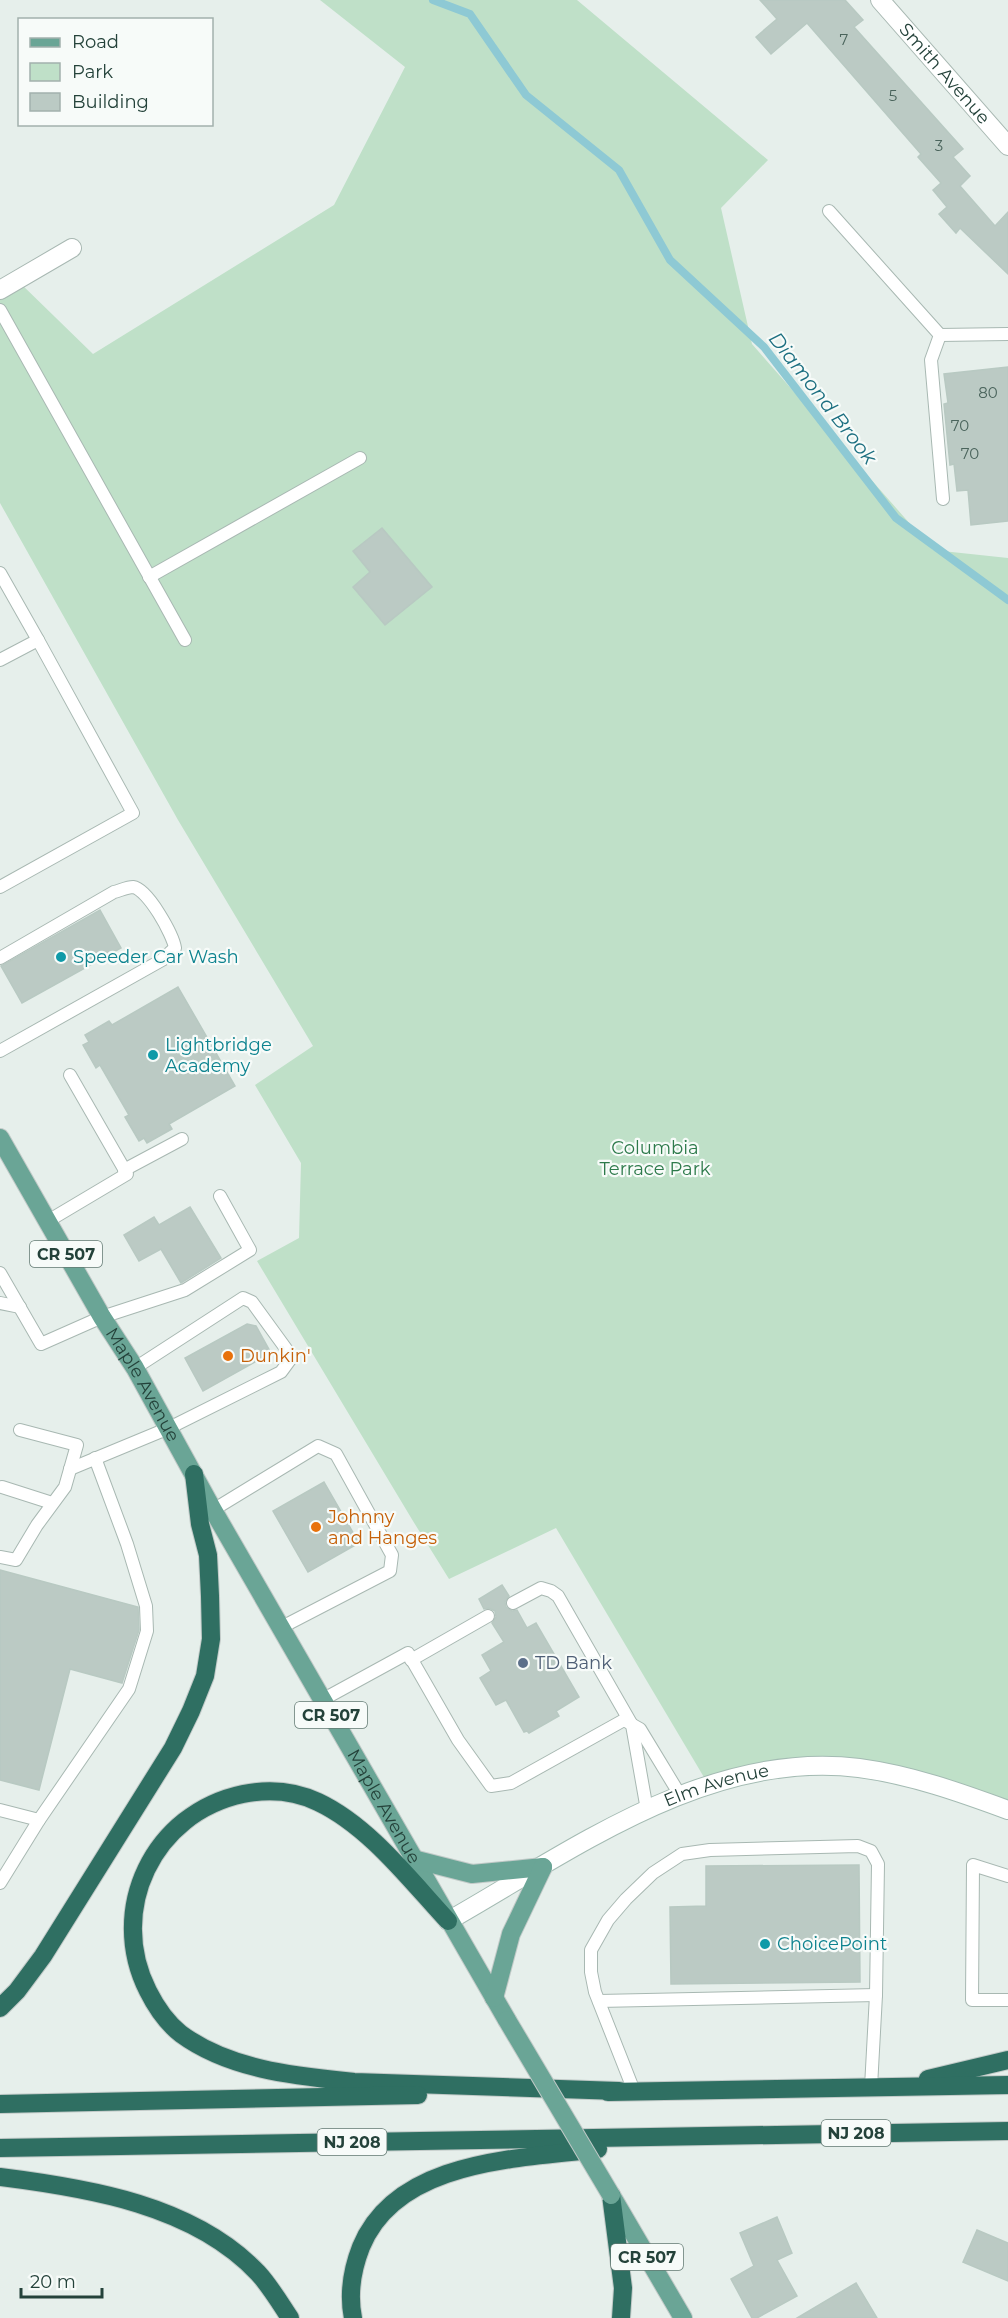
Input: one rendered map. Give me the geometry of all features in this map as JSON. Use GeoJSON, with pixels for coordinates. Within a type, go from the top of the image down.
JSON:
{"type":"FeatureCollection","features":[{"type":"Feature","properties":{"kind":"highway"},"geometry":{"type":"LineString","coordinates":[[0,2008],[17,1991],[43,1956],[172,1748],[191,1711],[205,1676],[211,1639],[208,1556],[200,1524],[194,1474]]}},
{"type":"Feature","properties":{"kind":"highway"},"geometry":{"type":"LineString","coordinates":[[448,1921],[369,1838],[346,1819],[318,1802],[292,1793],[260,1791],[227,1798],[198,1811],[173,1831],[153,1856],[138,1888],[132,1919],[134,1950],[142,1979],[158,2010],[180,2033],[204,2048],[236,2061],[272,2070],[354,2082],[627,2091]]}},
{"type":"Feature","properties":{"kind":"highway"},"geometry":{"type":"LineString","coordinates":[[901,2086],[1008,2060]]}},
{"type":"Feature","properties":{"kind":"highway"},"geometry":{"type":"LineString","coordinates":[[0,2104],[1008,2085]]}},
{"type":"Feature","properties":{"kind":"highway","name":"NJ 208"},"geometry":{"type":"LineString","coordinates":[[0,2148],[1008,2131]]}},
{"type":"Feature","properties":{"kind":"highway"},"geometry":{"type":"LineString","coordinates":[[353,2318],[350,2303],[353,2267],[366,2236],[387,2209],[414,2188],[447,2173],[483,2164],[704,2136]]}},
{"type":"Feature","properties":{"kind":"highway"},"geometry":{"type":"LineString","coordinates":[[0,2177],[36,2181],[136,2204],[205,2232],[233,2251],[258,2273],[290,2318]]}},
{"type":"Feature","properties":{"kind":"highway"},"geometry":{"type":"LineString","coordinates":[[611,2195],[623,2288],[621,2318]]}},
{"type":"Feature","properties":{"kind":"main road","name":"Smith Avenue"},"geometry":{"type":"LineString","coordinates":[[880,0],[1008,146]]}},
{"type":"Feature","properties":{"kind":"main road"},"geometry":{"type":"LineString","coordinates":[[0,290],[72,248]]}},
{"type":"Feature","properties":{"kind":"main road","name":"Maple Avenue"},"geometry":{"type":"LineString","coordinates":[[0,1138],[102,1317],[135,1368],[213,1510],[282,1627],[448,1921],[683,2318]]}},
{"type":"Feature","properties":{"kind":"main road","name":"Elm Avenue"},"geometry":{"type":"LineString","coordinates":[[448,1921],[647,1810],[708,1784],[759,1772],[812,1766],[858,1768],[907,1776],[958,1791],[1008,1810]]}},
{"type":"Feature","properties":{"kind":"main road"},"geometry":{"type":"LineString","coordinates":[[413,1859],[472,1874],[543,1867]]}},
{"type":"Feature","properties":{"kind":"main road"},"geometry":{"type":"LineString","coordinates":[[494,1998],[511,1934],[543,1867]]}},
{"type":"Feature","properties":{"kind":"lane"},"geometry":{"type":"LineString","coordinates":[[829,211],[940,335],[1008,334]]}},
{"type":"Feature","properties":{"kind":"lane"},"geometry":{"type":"LineString","coordinates":[[0,310],[185,640]]}},
{"type":"Feature","properties":{"kind":"lane"},"geometry":{"type":"LineString","coordinates":[[940,335],[931,360],[943,499]]}},
{"type":"Feature","properties":{"kind":"lane"},"geometry":{"type":"LineString","coordinates":[[149,577],[360,458]]}},
{"type":"Feature","properties":{"kind":"lane"},"geometry":{"type":"LineString","coordinates":[[0,573],[133,813],[0,887]]}},
{"type":"Feature","properties":{"kind":"lane"},"geometry":{"type":"LineString","coordinates":[[0,660],[38,640]]}},
{"type":"Feature","properties":{"kind":"lane"},"geometry":{"type":"LineString","coordinates":[[0,958],[114,892],[133,887],[149,899],[174,940],[175,948],[162,960],[0,1051]]}},
{"type":"Feature","properties":{"kind":"lane"},"geometry":{"type":"LineString","coordinates":[[48,1221],[127,1174],[70,1075]]}},
{"type":"Feature","properties":{"kind":"lane"},"geometry":{"type":"LineString","coordinates":[[124,1170],[182,1139]]}},
{"type":"Feature","properties":{"kind":"lane"},"geometry":{"type":"LineString","coordinates":[[0,1273],[41,1344],[102,1317],[185,1290],[250,1250],[220,1196]]}},
{"type":"Feature","properties":{"kind":"lane"},"geometry":{"type":"LineString","coordinates":[[70,1469],[169,1428],[281,1372],[292,1357],[252,1302],[243,1298],[135,1368]]}},
{"type":"Feature","properties":{"kind":"lane"},"geometry":{"type":"LineString","coordinates":[[0,1303],[20,1307]]}},
{"type":"Feature","properties":{"kind":"lane"},"geometry":{"type":"LineString","coordinates":[[0,1557],[16,1560],[64,1487],[77,1445],[20,1430]]}},
{"type":"Feature","properties":{"kind":"lane"},"geometry":{"type":"LineString","coordinates":[[213,1510],[318,1446],[336,1454],[392,1555],[390,1571],[282,1627]]}},
{"type":"Feature","properties":{"kind":"lane"},"geometry":{"type":"LineString","coordinates":[[0,1883],[39,1820],[129,1689],[147,1631],[146,1606],[127,1544],[95,1458]]}},
{"type":"Feature","properties":{"kind":"lane"},"geometry":{"type":"LineString","coordinates":[[2,1487],[52,1503]]}},
{"type":"Feature","properties":{"kind":"lane"},"geometry":{"type":"LineString","coordinates":[[513,1603],[541,1588],[558,1596],[632,1725],[647,1810]]}},
{"type":"Feature","properties":{"kind":"lane"},"geometry":{"type":"LineString","coordinates":[[411,1660],[488,1616]]}},
{"type":"Feature","properties":{"kind":"lane"},"geometry":{"type":"LineString","coordinates":[[322,1700],[408,1653],[458,1740],[491,1786],[511,1783],[624,1720],[640,1729],[680,1795]]}},
{"type":"Feature","properties":{"kind":"lane"},"geometry":{"type":"LineString","coordinates":[[0,1810],[39,1820]]}},
{"type":"Feature","properties":{"kind":"lane"},"geometry":{"type":"LineString","coordinates":[[627,2091],[591,1972],[591,1950],[608,1920],[653,1873],[682,1854],[710,1850],[858,1846],[871,1851],[878,1863],[876,1995],[871,2087]]}},
{"type":"Feature","properties":{"kind":"lane"},"geometry":{"type":"LineString","coordinates":[[1008,1876],[973,1864],[972,2000],[1008,2000]]}},
{"type":"Feature","properties":{"kind":"lane"},"geometry":{"type":"LineString","coordinates":[[599,2001],[876,1995]]}},
{"type":"Feature","properties":{"kind":"green space","name":"Columbia Terrace Park"},"geometry":{"type":"Polygon","coordinates":[[[320,0],[577,0],[768,160],[721,208],[752,344],[933,550],[1008,558],[1008,1810],[857,1768],[708,1784],[556,1528],[449,1579],[257,1261],[299,1238],[301,1163],[255,1085],[313,1046],[178,820],[0,503],[0,290],[17,280],[93,354],[334,205],[405,67],[320,0]]]}},
{"type":"Feature","properties":{"kind":"building"},"geometry":{"type":"Polygon","coordinates":[[[760,0],[845,0],[863,20],[854,27],[963,149],[953,157],[970,176],[960,186],[995,226],[1008,212],[1008,274],[960,228],[956,233],[939,214],[947,207],[933,190],[941,183],[918,157],[921,154],[807,23],[771,54],[756,37],[777,19],[760,0]]]}},
{"type":"Feature","properties":{"kind":"building"},"geometry":{"type":"Polygon","coordinates":[[[1008,367],[1008,521],[971,525],[968,490],[957,491],[954,464],[950,465],[944,404],[948,403],[944,374],[1008,367]]]}},
{"type":"Feature","properties":{"kind":"building"},"geometry":{"type":"Polygon","coordinates":[[[382,528],[432,587],[385,625],[353,587],[370,572],[353,551],[382,528]]]}},
{"type":"Feature","properties":{"kind":"building","name":"Speeder Car Wash"},"geometry":{"type":"Polygon","coordinates":[[[100,910],[121,948],[22,1003],[1,966],[100,910]]]}},
{"type":"Feature","properties":{"kind":"building","name":"Lightbridge Academy"},"geometry":{"type":"Polygon","coordinates":[[[178,987],[235,1086],[169,1124],[172,1129],[147,1143],[144,1138],[139,1141],[125,1117],[129,1115],[100,1065],[96,1068],[83,1045],[89,1042],[85,1035],[109,1021],[112,1025],[178,987]]]}},
{"type":"Feature","properties":{"kind":"building"},"geometry":{"type":"Polygon","coordinates":[[[190,1207],[221,1258],[181,1283],[161,1249],[139,1261],[124,1235],[154,1217],[159,1225],[190,1207]]]}},
{"type":"Feature","properties":{"kind":"building","name":"Dunkin'"},"geometry":{"type":"Polygon","coordinates":[[[247,1324],[256,1326],[271,1353],[203,1391],[185,1358],[247,1324]]]}},
{"type":"Feature","properties":{"kind":"building","name":"Johnny and Hanges"},"geometry":{"type":"Polygon","coordinates":[[[324,1482],[359,1543],[308,1572],[273,1511],[324,1482]]]}},
{"type":"Feature","properties":{"kind":"building"},"geometry":{"type":"Polygon","coordinates":[[[0,1570],[138,1607],[139,1630],[122,1683],[70,1669],[39,1790],[0,1780],[0,1570]]]}},
{"type":"Feature","properties":{"kind":"building","name":"TD Bank"},"geometry":{"type":"Polygon","coordinates":[[[502,1585],[509,1596],[505,1602],[506,1607],[512,1611],[517,1610],[527,1628],[536,1623],[579,1697],[556,1711],[559,1716],[529,1733],[524,1732],[506,1700],[496,1705],[480,1678],[491,1671],[482,1655],[504,1642],[492,1623],[496,1617],[495,1611],[489,1608],[484,1609],[479,1599],[502,1585]]]}},
{"type":"Feature","properties":{"kind":"building","name":"ChoicePoint"},"geometry":{"type":"Polygon","coordinates":[[[859,1865],[860,1982],[671,1984],[670,1907],[706,1906],[706,1866],[859,1865]]]}},
{"type":"Feature","properties":{"kind":"building"},"geometry":{"type":"Polygon","coordinates":[[[777,2217],[792,2253],[777,2260],[797,2296],[757,2318],[752,2318],[731,2279],[754,2266],[740,2233],[777,2217]]]}},
{"type":"Feature","properties":{"kind":"building"},"geometry":{"type":"Polygon","coordinates":[[[977,2230],[1008,2243],[1008,2281],[963,2262],[977,2230]]]}},
{"type":"Feature","properties":{"kind":"building"},"geometry":{"type":"Polygon","coordinates":[[[856,2283],[877,2318],[797,2318],[856,2283]]]}},
{"type":"Feature","properties":{"kind":"waterway","name":"Diamond Brook"},"geometry":{"type":"LineString","coordinates":[[433,0],[470,14],[526,95],[619,170],[670,260],[764,347],[896,518],[1008,600]]}},
{"type":"Feature","properties":{"kind":"place","name":"Speeder Car Wash"},"geometry":{"type":"Point","coordinates":[61,957]}},
{"type":"Feature","properties":{"kind":"place","name":"Lightbridge Academy"},"geometry":{"type":"Point","coordinates":[153,1055]}},
{"type":"Feature","properties":{"kind":"place","name":"Dunkin'"},"geometry":{"type":"Point","coordinates":[228,1356]}},
{"type":"Feature","properties":{"kind":"place","name":"Johnny and Hanges"},"geometry":{"type":"Point","coordinates":[316,1527]}},
{"type":"Feature","properties":{"kind":"place","name":"TD Bank"},"geometry":{"type":"Point","coordinates":[523,1663]}},
{"type":"Feature","properties":{"kind":"place","name":"ChoicePoint"},"geometry":{"type":"Point","coordinates":[765,1944]}}]}
